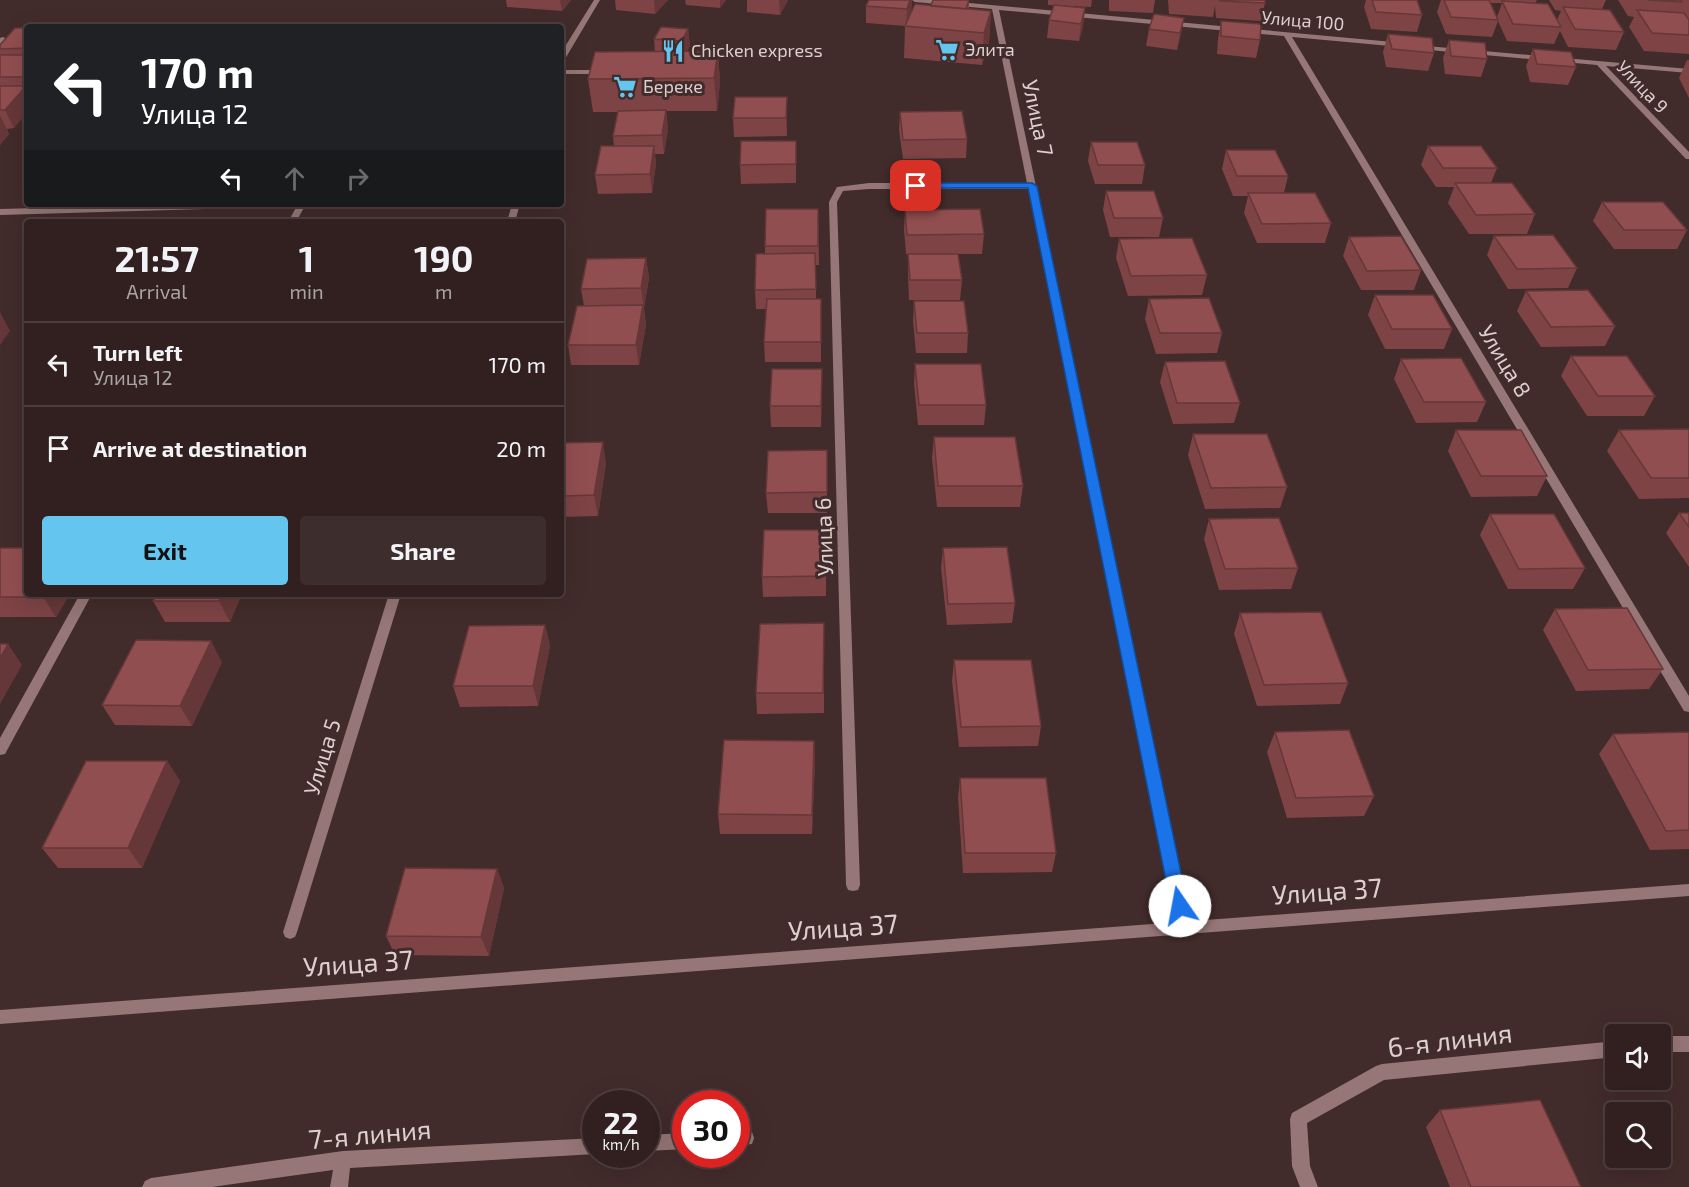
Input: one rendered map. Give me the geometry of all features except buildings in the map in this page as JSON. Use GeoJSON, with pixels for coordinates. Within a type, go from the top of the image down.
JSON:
{"type":"FeatureCollection","features":[{"type":"Feature","properties":{"kind":"street"},"geometry":{"type":"LineString","coordinates":[[564,54],[597,0]]}},
{"type":"Feature","properties":{"kind":"street","name":"Улица 100"},"geometry":{"type":"LineString","coordinates":[[915,0],[1689,71]]}},
{"type":"Feature","properties":{"kind":"street","name":"Улица 7"},"geometry":{"type":"LineString","coordinates":[[994,8],[1180,906]]}},
{"type":"Feature","properties":{"kind":"street","name":"Улица 8"},"geometry":{"type":"LineString","coordinates":[[1287,35],[1689,707]]}},
{"type":"Feature","properties":{"kind":"street","name":"Улица 9"},"geometry":{"type":"LineString","coordinates":[[1599,63],[1689,157]]}},
{"type":"Feature","properties":{"kind":"street"},"geometry":{"type":"LineString","coordinates":[[564,72],[617,72]]}},
{"type":"Feature","properties":{"kind":"street","name":"Улица 6"},"geometry":{"type":"LineString","coordinates":[[853,885],[832,202],[840,189],[869,186],[1032,186]]}},
{"type":"Feature","properties":{"kind":"street"},"geometry":{"type":"LineString","coordinates":[[0,212],[93,207]]}},
{"type":"Feature","properties":{"kind":"street"},"geometry":{"type":"LineString","coordinates":[[0,750],[84,597]]}},
{"type":"Feature","properties":{"kind":"street","name":"Улица 5"},"geometry":{"type":"LineString","coordinates":[[290,932],[394,597]]}},
{"type":"Feature","properties":{"kind":"street","name":"Улица 37"},"geometry":{"type":"LineString","coordinates":[[0,1017],[1689,890]]}},
{"type":"Feature","properties":{"kind":"street"},"geometry":{"type":"LineString","coordinates":[[1671,1044],[1689,1044]]}},
{"type":"Feature","properties":{"kind":"street","name":"6-я линия"},"geometry":{"type":"LineString","coordinates":[[1309,1187],[1301,1166],[1299,1119],[1382,1072],[1605,1050]]}},
{"type":"Feature","properties":{"kind":"street","name":"7-я линия"},"geometry":{"type":"LineString","coordinates":[[151,1187],[343,1160],[582,1147]]}},
{"type":"Feature","properties":{"kind":"street"},"geometry":{"type":"LineString","coordinates":[[339,1187],[343,1160]]}},
{"type":"Feature","properties":{"kind":"place","name":"Элита"},"geometry":{"type":"Point","coordinates":[947,50]}},
{"type":"Feature","properties":{"kind":"place","name":"Chicken express"},"geometry":{"type":"Point","coordinates":[673,51]}},
{"type":"Feature","properties":{"kind":"place","name":"Береке"},"geometry":{"type":"Point","coordinates":[625,87]}},
{"type":"Feature","properties":{"kind":"route"},"geometry":{"type":"LineString","coordinates":[[916,186],[1032,186],[1180,906]]}}]}
